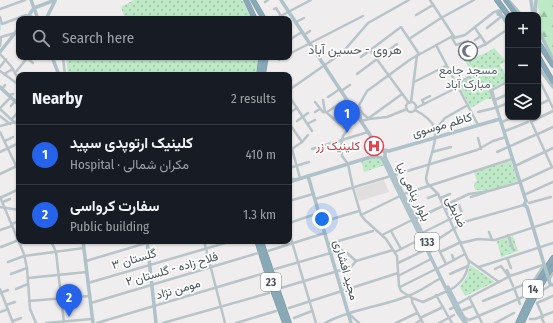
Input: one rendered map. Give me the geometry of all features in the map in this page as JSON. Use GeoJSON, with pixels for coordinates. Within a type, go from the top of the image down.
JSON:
{"type":"FeatureCollection","features":[{"type":"Feature","properties":{"kind":"highway"},"geometry":{"type":"LineString","coordinates":[[246,0],[254,16]]}},
{"type":"Feature","properties":{"kind":"highway"},"geometry":{"type":"LineString","coordinates":[[253,0],[260,16]]}},
{"type":"Feature","properties":{"kind":"highway"},"geometry":{"type":"LineString","coordinates":[[253,0],[261,16]]}},
{"type":"Feature","properties":{"kind":"highway"},"geometry":{"type":"LineString","coordinates":[[497,0],[506,12]]}},
{"type":"Feature","properties":{"kind":"highway"},"geometry":{"type":"LineString","coordinates":[[507,0],[515,12]]}},
{"type":"Feature","properties":{"kind":"highway"},"geometry":{"type":"LineString","coordinates":[[541,47],[553,65]]}},
{"type":"Feature","properties":{"kind":"highway"},"geometry":{"type":"LineString","coordinates":[[259,72],[261,60]]}},
{"type":"Feature","properties":{"kind":"highway"},"geometry":{"type":"LineString","coordinates":[[264,72],[266,60]]}},
{"type":"Feature","properties":{"kind":"highway"},"geometry":{"type":"LineString","coordinates":[[541,61],[553,82]]}},
{"type":"Feature","properties":{"kind":"highway","name":"23"},"geometry":{"type":"LineString","coordinates":[[259,244],[272,288],[286,323]]}},
{"type":"Feature","properties":{"kind":"highway","name":"23"},"geometry":{"type":"LineString","coordinates":[[262,244],[289,323]]}},
{"type":"Feature","properties":{"kind":"highway","name":"14"},"geometry":{"type":"LineString","coordinates":[[522,320],[538,280],[553,258]]}},
{"type":"Feature","properties":{"kind":"highway","name":"14"},"geometry":{"type":"LineString","coordinates":[[517,323],[522,320],[542,282],[553,267]]}},
{"type":"Feature","properties":{"kind":"main road"},"geometry":{"type":"LineString","coordinates":[[32,0],[38,16]]}},
{"type":"Feature","properties":{"kind":"main road"},"geometry":{"type":"LineString","coordinates":[[28,16],[35,8],[55,0]]}},
{"type":"Feature","properties":{"kind":"main road"},"geometry":{"type":"LineString","coordinates":[[47,16],[55,0]]}},
{"type":"Feature","properties":{"kind":"main road"},"geometry":{"type":"LineString","coordinates":[[281,0],[291,16]]}},
{"type":"Feature","properties":{"kind":"main road"},"geometry":{"type":"LineString","coordinates":[[507,0],[518,12]]}},
{"type":"Feature","properties":{"kind":"main road"},"geometry":{"type":"LineString","coordinates":[[531,1],[533,12]]}},
{"type":"Feature","properties":{"kind":"main road"},"geometry":{"type":"LineString","coordinates":[[534,12],[536,2]]}},
{"type":"Feature","properties":{"kind":"main road"},"geometry":{"type":"LineString","coordinates":[[500,13],[505,19]]}},
{"type":"Feature","properties":{"kind":"main road"},"geometry":{"type":"LineString","coordinates":[[292,17],[368,132]]}},
{"type":"Feature","properties":{"kind":"main road"},"geometry":{"type":"LineString","coordinates":[[1,50],[16,32]]}},
{"type":"Feature","properties":{"kind":"main road"},"geometry":{"type":"LineString","coordinates":[[1,50],[15,33]]}},
{"type":"Feature","properties":{"kind":"main road"},"geometry":{"type":"LineString","coordinates":[[541,35],[553,60]]}},
{"type":"Feature","properties":{"kind":"main road"},"geometry":{"type":"LineString","coordinates":[[54,60],[59,72]]}},
{"type":"Feature","properties":{"kind":"main road"},"geometry":{"type":"LineString","coordinates":[[541,71],[553,87]]}},
{"type":"Feature","properties":{"kind":"main road"},"geometry":{"type":"LineString","coordinates":[[1,88],[11,95],[15,101]]}},
{"type":"Feature","properties":{"kind":"main road"},"geometry":{"type":"LineString","coordinates":[[346,99],[368,132]]}},
{"type":"Feature","properties":{"kind":"main road"},"geometry":{"type":"LineString","coordinates":[[501,120],[539,248],[552,285]]}},
{"type":"Feature","properties":{"kind":"main road","name":"کاظم موسوی"},"geometry":{"type":"LineString","coordinates":[[380,154],[478,125],[501,120]]}},
{"type":"Feature","properties":{"kind":"main road","name":"بلوار پناهی نیا"},"geometry":{"type":"LineString","coordinates":[[368,132],[393,176],[414,220],[422,233],[441,278],[465,322]]}},
{"type":"Feature","properties":{"kind":"main road"},"geometry":{"type":"LineString","coordinates":[[292,179],[308,176],[380,154]]}},
{"type":"Feature","properties":{"kind":"main road","name":"مجید افشاری"},"geometry":{"type":"LineString","coordinates":[[308,176],[351,323]]}},
{"type":"Feature","properties":{"kind":"main road","name":"بلوار پناهی نیا"},"geometry":{"type":"LineString","coordinates":[[402,195],[448,290]]}},
{"type":"Feature","properties":{"kind":"main road"},"geometry":{"type":"LineString","coordinates":[[83,244],[93,321]]}},
{"type":"Feature","properties":{"kind":"main road"},"geometry":{"type":"LineString","coordinates":[[147,244],[156,323]]}},
{"type":"Feature","properties":{"kind":"main road","name":"بلوار پناهی نیا"},"geometry":{"type":"LineString","coordinates":[[456,305],[465,322]]}},
{"type":"Feature","properties":{"kind":"street"},"geometry":{"type":"LineString","coordinates":[[0,9],[25,0]]}},
{"type":"Feature","properties":{"kind":"street"},"geometry":{"type":"LineString","coordinates":[[274,9],[276,8],[281,16],[311,0]]}},
{"type":"Feature","properties":{"kind":"street"},"geometry":{"type":"LineString","coordinates":[[292,87],[324,66],[347,48],[368,23],[409,0]]}},
{"type":"Feature","properties":{"kind":"street"},"geometry":{"type":"LineString","coordinates":[[430,0],[453,37],[455,44],[469,42],[463,47]]}},
{"type":"Feature","properties":{"kind":"street"},"geometry":{"type":"LineString","coordinates":[[409,39],[474,0]]}},
{"type":"Feature","properties":{"kind":"street"},"geometry":{"type":"LineString","coordinates":[[416,15],[433,4]]}},
{"type":"Feature","properties":{"kind":"street"},"geometry":{"type":"LineString","coordinates":[[469,261],[467,272],[462,280],[448,290],[423,302],[408,296],[401,291],[399,287],[398,263],[394,251],[382,235],[361,215],[359,211],[348,164],[341,153],[342,140],[357,116],[360,104],[367,91],[418,54],[453,37],[459,38],[465,35],[497,10],[500,13],[487,28]]}},
{"type":"Feature","properties":{"kind":"street"},"geometry":{"type":"LineString","coordinates":[[292,52],[363,16]]}},
{"type":"Feature","properties":{"kind":"street"},"geometry":{"type":"LineString","coordinates":[[0,17],[2,24],[16,20]]}},
{"type":"Feature","properties":{"kind":"street"},"geometry":{"type":"LineString","coordinates":[[296,22],[304,18]]}},
{"type":"Feature","properties":{"kind":"street"},"geometry":{"type":"LineString","coordinates":[[361,57],[401,27],[418,54],[410,103],[407,105],[407,109]]}},
{"type":"Feature","properties":{"kind":"street"},"geometry":{"type":"LineString","coordinates":[[475,28],[486,44]]}},
{"type":"Feature","properties":{"kind":"street"},"geometry":{"type":"LineString","coordinates":[[462,44],[466,53],[486,44],[505,31]]}},
{"type":"Feature","properties":{"kind":"street"},"geometry":{"type":"LineString","coordinates":[[292,39],[310,32]]}},
{"type":"Feature","properties":{"kind":"street"},"geometry":{"type":"LineString","coordinates":[[15,33],[1,37],[1,50],[15,74]]}},
{"type":"Feature","properties":{"kind":"street"},"geometry":{"type":"LineString","coordinates":[[475,40],[481,36]]}},
{"type":"Feature","properties":{"kind":"street"},"geometry":{"type":"LineString","coordinates":[[357,74],[397,44]]}},
{"type":"Feature","properties":{"kind":"street"},"geometry":{"type":"LineString","coordinates":[[436,45],[478,125]]}},
{"type":"Feature","properties":{"kind":"street"},"geometry":{"type":"LineString","coordinates":[[370,50],[402,94],[410,103],[414,103],[416,109],[429,119],[435,130],[436,138],[426,179],[427,184],[430,187]]}},
{"type":"Feature","properties":{"kind":"street"},"geometry":{"type":"LineString","coordinates":[[0,67],[6,59]]}},
{"type":"Feature","properties":{"kind":"street"},"geometry":{"type":"LineString","coordinates":[[17,72],[26,60]]}},
{"type":"Feature","properties":{"kind":"street"},"geometry":{"type":"LineString","coordinates":[[30,60],[33,63]]}},
{"type":"Feature","properties":{"kind":"street"},"geometry":{"type":"LineString","coordinates":[[63,60],[65,72]]}},
{"type":"Feature","properties":{"kind":"street"},"geometry":{"type":"LineString","coordinates":[[414,82],[446,66]]}},
{"type":"Feature","properties":{"kind":"street"},"geometry":{"type":"LineString","coordinates":[[2,73],[4,68]]}},
{"type":"Feature","properties":{"kind":"street"},"geometry":{"type":"LineString","coordinates":[[2,73],[13,69]]}},
{"type":"Feature","properties":{"kind":"street"},"geometry":{"type":"LineString","coordinates":[[2,73],[12,82],[16,83]]}},
{"type":"Feature","properties":{"kind":"street"},"geometry":{"type":"LineString","coordinates":[[360,104],[363,114],[369,118],[387,117],[407,109],[410,112],[469,77]]}},
{"type":"Feature","properties":{"kind":"street"},"geometry":{"type":"LineString","coordinates":[[492,90],[505,83]]}},
{"type":"Feature","properties":{"kind":"street"},"geometry":{"type":"LineString","coordinates":[[1,88],[5,85]]}},
{"type":"Feature","properties":{"kind":"street"},"geometry":{"type":"LineString","coordinates":[[328,97],[350,85]]}},
{"type":"Feature","properties":{"kind":"street"},"geometry":{"type":"LineString","coordinates":[[532,121],[553,110],[542,85]]}},
{"type":"Feature","properties":{"kind":"street"},"geometry":{"type":"LineString","coordinates":[[492,90],[490,90],[497,107]]}},
{"type":"Feature","properties":{"kind":"street"},"geometry":{"type":"LineString","coordinates":[[492,90],[501,120],[505,119]]}},
{"type":"Feature","properties":{"kind":"street"},"geometry":{"type":"LineString","coordinates":[[360,104],[361,121],[369,118],[402,94]]}},
{"type":"Feature","properties":{"kind":"street"},"geometry":{"type":"LineString","coordinates":[[0,126],[15,122],[0,109],[11,95]]}},
{"type":"Feature","properties":{"kind":"street"},"geometry":{"type":"LineString","coordinates":[[495,100],[505,95]]}},
{"type":"Feature","properties":{"kind":"street"},"geometry":{"type":"LineString","coordinates":[[424,104],[422,100],[430,96]]}},
{"type":"Feature","properties":{"kind":"street"},"geometry":{"type":"LineString","coordinates":[[326,112],[346,99]]}},
{"type":"Feature","properties":{"kind":"street"},"geometry":{"type":"LineString","coordinates":[[292,100],[312,131]]}},
{"type":"Feature","properties":{"kind":"street"},"geometry":{"type":"LineString","coordinates":[[323,100],[326,112]]}},
{"type":"Feature","properties":{"kind":"street"},"geometry":{"type":"LineString","coordinates":[[541,104],[549,100]]}},
{"type":"Feature","properties":{"kind":"street"},"geometry":{"type":"LineString","coordinates":[[10,106],[15,101]]}},
{"type":"Feature","properties":{"kind":"street"},"geometry":{"type":"LineString","coordinates":[[315,102],[323,112],[326,112],[344,128],[346,132]]}},
{"type":"Feature","properties":{"kind":"street"},"geometry":{"type":"LineString","coordinates":[[478,112],[505,104]]}},
{"type":"Feature","properties":{"kind":"street"},"geometry":{"type":"LineString","coordinates":[[435,130],[444,118],[468,105]]}},
{"type":"Feature","properties":{"kind":"street"},"geometry":{"type":"LineString","coordinates":[[292,111],[297,108]]}},
{"type":"Feature","properties":{"kind":"street"},"geometry":{"type":"LineString","coordinates":[[334,119],[351,108]]}},
{"type":"Feature","properties":{"kind":"street"},"geometry":{"type":"LineString","coordinates":[[315,112],[320,109]]}},
{"type":"Feature","properties":{"kind":"street"},"geometry":{"type":"LineString","coordinates":[[296,121],[308,113]]}},
{"type":"Feature","properties":{"kind":"street"},"geometry":{"type":"LineString","coordinates":[[12,119],[16,114]]}},
{"type":"Feature","properties":{"kind":"street"},"geometry":{"type":"LineString","coordinates":[[0,116],[11,124]]}},
{"type":"Feature","properties":{"kind":"street"},"geometry":{"type":"LineString","coordinates":[[344,128],[357,116]]}},
{"type":"Feature","properties":{"kind":"street"},"geometry":{"type":"LineString","coordinates":[[307,124],[315,120]]}},
{"type":"Feature","properties":{"kind":"street"},"geometry":{"type":"LineString","coordinates":[[472,198],[489,191],[520,182],[553,168],[530,120]]}},
{"type":"Feature","properties":{"kind":"street"},"geometry":{"type":"LineString","coordinates":[[505,131],[528,122]]}},
{"type":"Feature","properties":{"kind":"street"},"geometry":{"type":"LineString","coordinates":[[497,152],[553,127]]}},
{"type":"Feature","properties":{"kind":"street"},"geometry":{"type":"LineString","coordinates":[[292,128],[302,142]]}},
{"type":"Feature","properties":{"kind":"street"},"geometry":{"type":"LineString","coordinates":[[0,132],[16,162]]}},
{"type":"Feature","properties":{"kind":"street"},"geometry":{"type":"LineString","coordinates":[[312,149],[368,132]]}},
{"type":"Feature","properties":{"kind":"street"},"geometry":{"type":"LineString","coordinates":[[292,149],[302,142],[308,135]]}},
{"type":"Feature","properties":{"kind":"street"},"geometry":{"type":"LineString","coordinates":[[5,141],[13,137]]}},
{"type":"Feature","properties":{"kind":"street"},"geometry":{"type":"LineString","coordinates":[[315,199],[481,149],[493,141],[506,137]]}},
{"type":"Feature","properties":{"kind":"street"},"geometry":{"type":"LineString","coordinates":[[478,138],[481,149]]}},
{"type":"Feature","properties":{"kind":"street"},"geometry":{"type":"LineString","coordinates":[[0,152],[16,144]]}},
{"type":"Feature","properties":{"kind":"street"},"geometry":{"type":"LineString","coordinates":[[432,152],[451,147]]}},
{"type":"Feature","properties":{"kind":"street"},"geometry":{"type":"LineString","coordinates":[[515,166],[553,148]]}},
{"type":"Feature","properties":{"kind":"street"},"geometry":{"type":"LineString","coordinates":[[292,154],[297,165],[298,178]]}},
{"type":"Feature","properties":{"kind":"street"},"geometry":{"type":"LineString","coordinates":[[361,215],[402,195],[513,159]]}},
{"type":"Feature","properties":{"kind":"street"},"geometry":{"type":"LineString","coordinates":[[292,167],[309,162]]}},
{"type":"Feature","properties":{"kind":"street"},"geometry":{"type":"LineString","coordinates":[[0,174],[16,167]]}},
{"type":"Feature","properties":{"kind":"street"},"geometry":{"type":"LineString","coordinates":[[524,195],[553,182]]}},
{"type":"Feature","properties":{"kind":"street","name":"ضابطی"},"geometry":{"type":"LineString","coordinates":[[430,187],[438,194],[469,261],[499,282]]}},
{"type":"Feature","properties":{"kind":"street"},"geometry":{"type":"LineString","coordinates":[[16,190],[0,197],[16,234]]}},
{"type":"Feature","properties":{"kind":"street"},"geometry":{"type":"LineString","coordinates":[[382,235],[469,194],[489,191]]}},
{"type":"Feature","properties":{"kind":"street"},"geometry":{"type":"LineString","coordinates":[[292,200],[313,194]]}},
{"type":"Feature","properties":{"kind":"street"},"geometry":{"type":"LineString","coordinates":[[428,198],[438,194]]}},
{"type":"Feature","properties":{"kind":"street"},"geometry":{"type":"LineString","coordinates":[[440,198],[450,194]]}},
{"type":"Feature","properties":{"kind":"street"},"geometry":{"type":"LineString","coordinates":[[398,263],[420,252],[466,221],[551,197]]}},
{"type":"Feature","properties":{"kind":"street"},"geometry":{"type":"LineString","coordinates":[[3,202],[10,199]]}},
{"type":"Feature","properties":{"kind":"street"},"geometry":{"type":"LineString","coordinates":[[422,233],[462,213],[459,205]]}},
{"type":"Feature","properties":{"kind":"street"},"geometry":{"type":"LineString","coordinates":[[0,207],[16,210]]}},
{"type":"Feature","properties":{"kind":"street"},"geometry":{"type":"LineString","coordinates":[[445,210],[450,207]]}},
{"type":"Feature","properties":{"kind":"street"},"geometry":{"type":"LineString","coordinates":[[322,222],[359,211]]}},
{"type":"Feature","properties":{"kind":"street"},"geometry":{"type":"LineString","coordinates":[[292,222],[319,213]]}},
{"type":"Feature","properties":{"kind":"street"},"geometry":{"type":"LineString","coordinates":[[440,252],[461,243],[478,239],[492,240],[553,221]]}},
{"type":"Feature","properties":{"kind":"street"},"geometry":{"type":"LineString","coordinates":[[0,230],[16,223]]}},
{"type":"Feature","properties":{"kind":"street"},"geometry":{"type":"LineString","coordinates":[[328,244],[372,231]]}},
{"type":"Feature","properties":{"kind":"street"},"geometry":{"type":"LineString","coordinates":[[391,231],[400,249]]}},
{"type":"Feature","properties":{"kind":"street"},"geometry":{"type":"LineString","coordinates":[[489,232],[492,240]]}},
{"type":"Feature","properties":{"kind":"street"},"geometry":{"type":"LineString","coordinates":[[316,323],[292,243],[325,233]]}},
{"type":"Feature","properties":{"kind":"street"},"geometry":{"type":"LineString","coordinates":[[508,235],[513,249]]}},
{"type":"Feature","properties":{"kind":"street"},"geometry":{"type":"LineString","coordinates":[[1,247],[16,241]]}},
{"type":"Feature","properties":{"kind":"street"},"geometry":{"type":"LineString","coordinates":[[282,288],[351,266],[356,261],[394,251],[415,242],[420,252]]}},
{"type":"Feature","properties":{"kind":"street"},"geometry":{"type":"LineString","coordinates":[[435,242],[446,264]]}},
{"type":"Feature","properties":{"kind":"street"},"geometry":{"type":"LineString","coordinates":[[20,244],[28,278],[30,309],[36,323]]}},
{"type":"Feature","properties":{"kind":"street"},"geometry":{"type":"LineString","coordinates":[[52,244],[56,252],[64,322]]}},
{"type":"Feature","properties":{"kind":"street"},"geometry":{"type":"LineString","coordinates":[[86,262],[141,244]]}},
{"type":"Feature","properties":{"kind":"street"},"geometry":{"type":"LineString","coordinates":[[205,244],[225,323]]}},
{"type":"Feature","properties":{"kind":"street","name":"گلستان ۳"},"geometry":{"type":"LineString","coordinates":[[88,282],[221,244]]}},
{"type":"Feature","properties":{"kind":"street"},"geometry":{"type":"LineString","coordinates":[[268,251],[289,244]]}},
{"type":"Feature","properties":{"kind":"street"},"geometry":{"type":"LineString","coordinates":[[479,268],[553,244]]}},
{"type":"Feature","properties":{"kind":"street"},"geometry":{"type":"LineString","coordinates":[[8,262],[24,256],[84,248]]}},
{"type":"Feature","properties":{"kind":"street"},"geometry":{"type":"LineString","coordinates":[[275,269],[340,250],[344,251],[356,261]]}},
{"type":"Feature","properties":{"kind":"street","name":"فلاح زاده - گلستان ۲"},"geometry":{"type":"LineString","coordinates":[[90,303],[258,253]]}},
{"type":"Feature","properties":{"kind":"street"},"geometry":{"type":"LineString","coordinates":[[452,254],[454,260]]}},
{"type":"Feature","properties":{"kind":"street"},"geometry":{"type":"LineString","coordinates":[[399,287],[465,254]]}},
{"type":"Feature","properties":{"kind":"street"},"geometry":{"type":"LineString","coordinates":[[288,308],[398,275],[432,258]]}},
{"type":"Feature","properties":{"kind":"street"},"geometry":{"type":"LineString","coordinates":[[508,258],[511,268]]}},
{"type":"Feature","properties":{"kind":"street"},"geometry":{"type":"LineString","coordinates":[[450,309],[469,297],[499,282],[544,264]]}},
{"type":"Feature","properties":{"kind":"street"},"geometry":{"type":"LineString","coordinates":[[463,316],[469,320],[524,296],[544,264]]}},
{"type":"Feature","properties":{"kind":"street"},"geometry":{"type":"LineString","coordinates":[[450,274],[468,266]]}},
{"type":"Feature","properties":{"kind":"street"},"geometry":{"type":"LineString","coordinates":[[495,270],[501,266],[510,277]]}},
{"type":"Feature","properties":{"kind":"street"},"geometry":{"type":"LineString","coordinates":[[11,274],[26,268]]}},
{"type":"Feature","properties":{"kind":"street"},"geometry":{"type":"LineString","coordinates":[[507,270],[520,304]]}},
{"type":"Feature","properties":{"kind":"street"},"geometry":{"type":"LineString","coordinates":[[28,278],[87,272]]}},
{"type":"Feature","properties":{"kind":"street","name":"مومن نژاد"},"geometry":{"type":"LineString","coordinates":[[97,323],[264,273]]}},
{"type":"Feature","properties":{"kind":"street"},"geometry":{"type":"LineString","coordinates":[[549,280],[553,274]]}},
{"type":"Feature","properties":{"kind":"street"},"geometry":{"type":"LineString","coordinates":[[325,323],[334,318],[408,296],[441,278]]}},
{"type":"Feature","properties":{"kind":"street"},"geometry":{"type":"LineString","coordinates":[[482,301],[513,287],[534,281]]}},
{"type":"Feature","properties":{"kind":"street"},"geometry":{"type":"LineString","coordinates":[[16,288],[28,284]]}},
{"type":"Feature","properties":{"kind":"street"},"geometry":{"type":"LineString","coordinates":[[543,290],[552,285]]}},
{"type":"Feature","properties":{"kind":"street"},"geometry":{"type":"LineString","coordinates":[[0,289],[13,322],[21,318]]}},
{"type":"Feature","properties":{"kind":"street"},"geometry":{"type":"LineString","coordinates":[[1,293],[8,290]]}},
{"type":"Feature","properties":{"kind":"street"},"geometry":{"type":"LineString","coordinates":[[163,323],[269,293]]}},
{"type":"Feature","properties":{"kind":"street"},"geometry":{"type":"LineString","coordinates":[[436,295],[452,323]]}},
{"type":"Feature","properties":{"kind":"street"},"geometry":{"type":"LineString","coordinates":[[29,301],[90,296]]}},
{"type":"Feature","properties":{"kind":"street"},"geometry":{"type":"LineString","coordinates":[[544,323],[537,303],[553,296]]}},
{"type":"Feature","properties":{"kind":"street"},"geometry":{"type":"LineString","coordinates":[[469,297],[482,323]]}},
{"type":"Feature","properties":{"kind":"street"},"geometry":{"type":"LineString","coordinates":[[412,298],[412,302],[421,320]]}},
{"type":"Feature","properties":{"kind":"street"},"geometry":{"type":"LineString","coordinates":[[0,312],[15,302]]}},
{"type":"Feature","properties":{"kind":"street"},"geometry":{"type":"LineString","coordinates":[[463,310],[473,306]]}},
{"type":"Feature","properties":{"kind":"street"},"geometry":{"type":"LineString","coordinates":[[416,323],[443,307]]}},
{"type":"Feature","properties":{"kind":"street"},"geometry":{"type":"LineString","coordinates":[[294,318],[312,311]]}},
{"type":"Feature","properties":{"kind":"street"},"geometry":{"type":"LineString","coordinates":[[236,323],[276,312]]}},
{"type":"Feature","properties":{"kind":"street"},"geometry":{"type":"LineString","coordinates":[[495,323],[500,322],[514,312]]}},
{"type":"Feature","properties":{"kind":"street"},"geometry":{"type":"LineString","coordinates":[[530,319],[536,321],[553,312]]}},
{"type":"Feature","properties":{"kind":"street"},"geometry":{"type":"LineString","coordinates":[[396,323],[417,313]]}},
{"type":"Feature","properties":{"kind":"street"},"geometry":{"type":"LineString","coordinates":[[348,314],[359,323]]}},
{"type":"Feature","properties":{"kind":"street"},"geometry":{"type":"LineString","coordinates":[[439,323],[454,315]]}},
{"type":"Feature","properties":{"kind":"street"},"geometry":{"type":"LineString","coordinates":[[46,323],[93,321]]}},
{"type":"Feature","properties":{"kind":"shaded area"},"geometry":{"type":"Polygon","coordinates":[[[384,180],[389,192],[359,201],[355,189],[384,180]]]}},
{"type":"Feature","properties":{"kind":"green space"},"geometry":{"type":"Polygon","coordinates":[[[134,0],[242,0],[250,16],[124,16],[121,7],[134,0]]]}},
{"type":"Feature","properties":{"kind":"green space"},"geometry":{"type":"Polygon","coordinates":[[[537,0],[553,0],[553,58],[542,34],[541,12],[539,12],[537,0]]]}},
{"type":"Feature","properties":{"kind":"green space"},"geometry":{"type":"Polygon","coordinates":[[[494,48],[505,60],[505,62],[500,65],[505,74],[505,82],[489,90],[492,99],[486,99],[471,108],[458,84],[470,78],[469,76],[472,74],[464,59],[469,57],[470,59],[486,53],[494,48]]]}},
{"type":"Feature","properties":{"kind":"green space"},"geometry":{"type":"Polygon","coordinates":[[[66,60],[258,60],[257,72],[68,72],[66,60]]]}},
{"type":"Feature","properties":{"kind":"green space"},"geometry":{"type":"Polygon","coordinates":[[[376,157],[382,159],[385,165],[364,172],[361,161],[376,157]]]}},
{"type":"Feature","properties":{"kind":"green space"},"geometry":{"type":"Polygon","coordinates":[[[511,161],[518,181],[488,190],[475,190],[474,183],[477,181],[474,172],[511,161]]]}},
{"type":"Feature","properties":{"kind":"green space"},"geometry":{"type":"Polygon","coordinates":[[[513,236],[518,251],[501,257],[497,241],[513,236]]]}},
{"type":"Feature","properties":{"kind":"green space"},"geometry":{"type":"Polygon","coordinates":[[[470,265],[495,282],[465,296],[460,287],[467,276],[470,265]]]}},
{"type":"Feature","properties":{"kind":"waterway"},"geometry":{"type":"LineString","coordinates":[[0,22],[0,30]]}},
{"type":"Feature","properties":{"kind":"place","name":"مسجد جامع مبارک آباد"},"geometry":{"type":"Point","coordinates":[468,51]}},
{"type":"Feature","properties":{"kind":"place","name":"کلینیک ارتوپدی سپید"},"geometry":{"type":"Point","coordinates":[347,133]}},
{"type":"Feature","properties":{"kind":"place","name":"کلینیک زر"},"geometry":{"type":"Point","coordinates":[374,146]}},
{"type":"Feature","properties":{"kind":"place","name":"سفارت کرواسی"},"geometry":{"type":"Point","coordinates":[69,317]}},
{"type":"Feature","properties":{"kind":"district","name":"هروی - حسین آباد"},"geometry":{"type":"Point","coordinates":[355,49]}}]}
